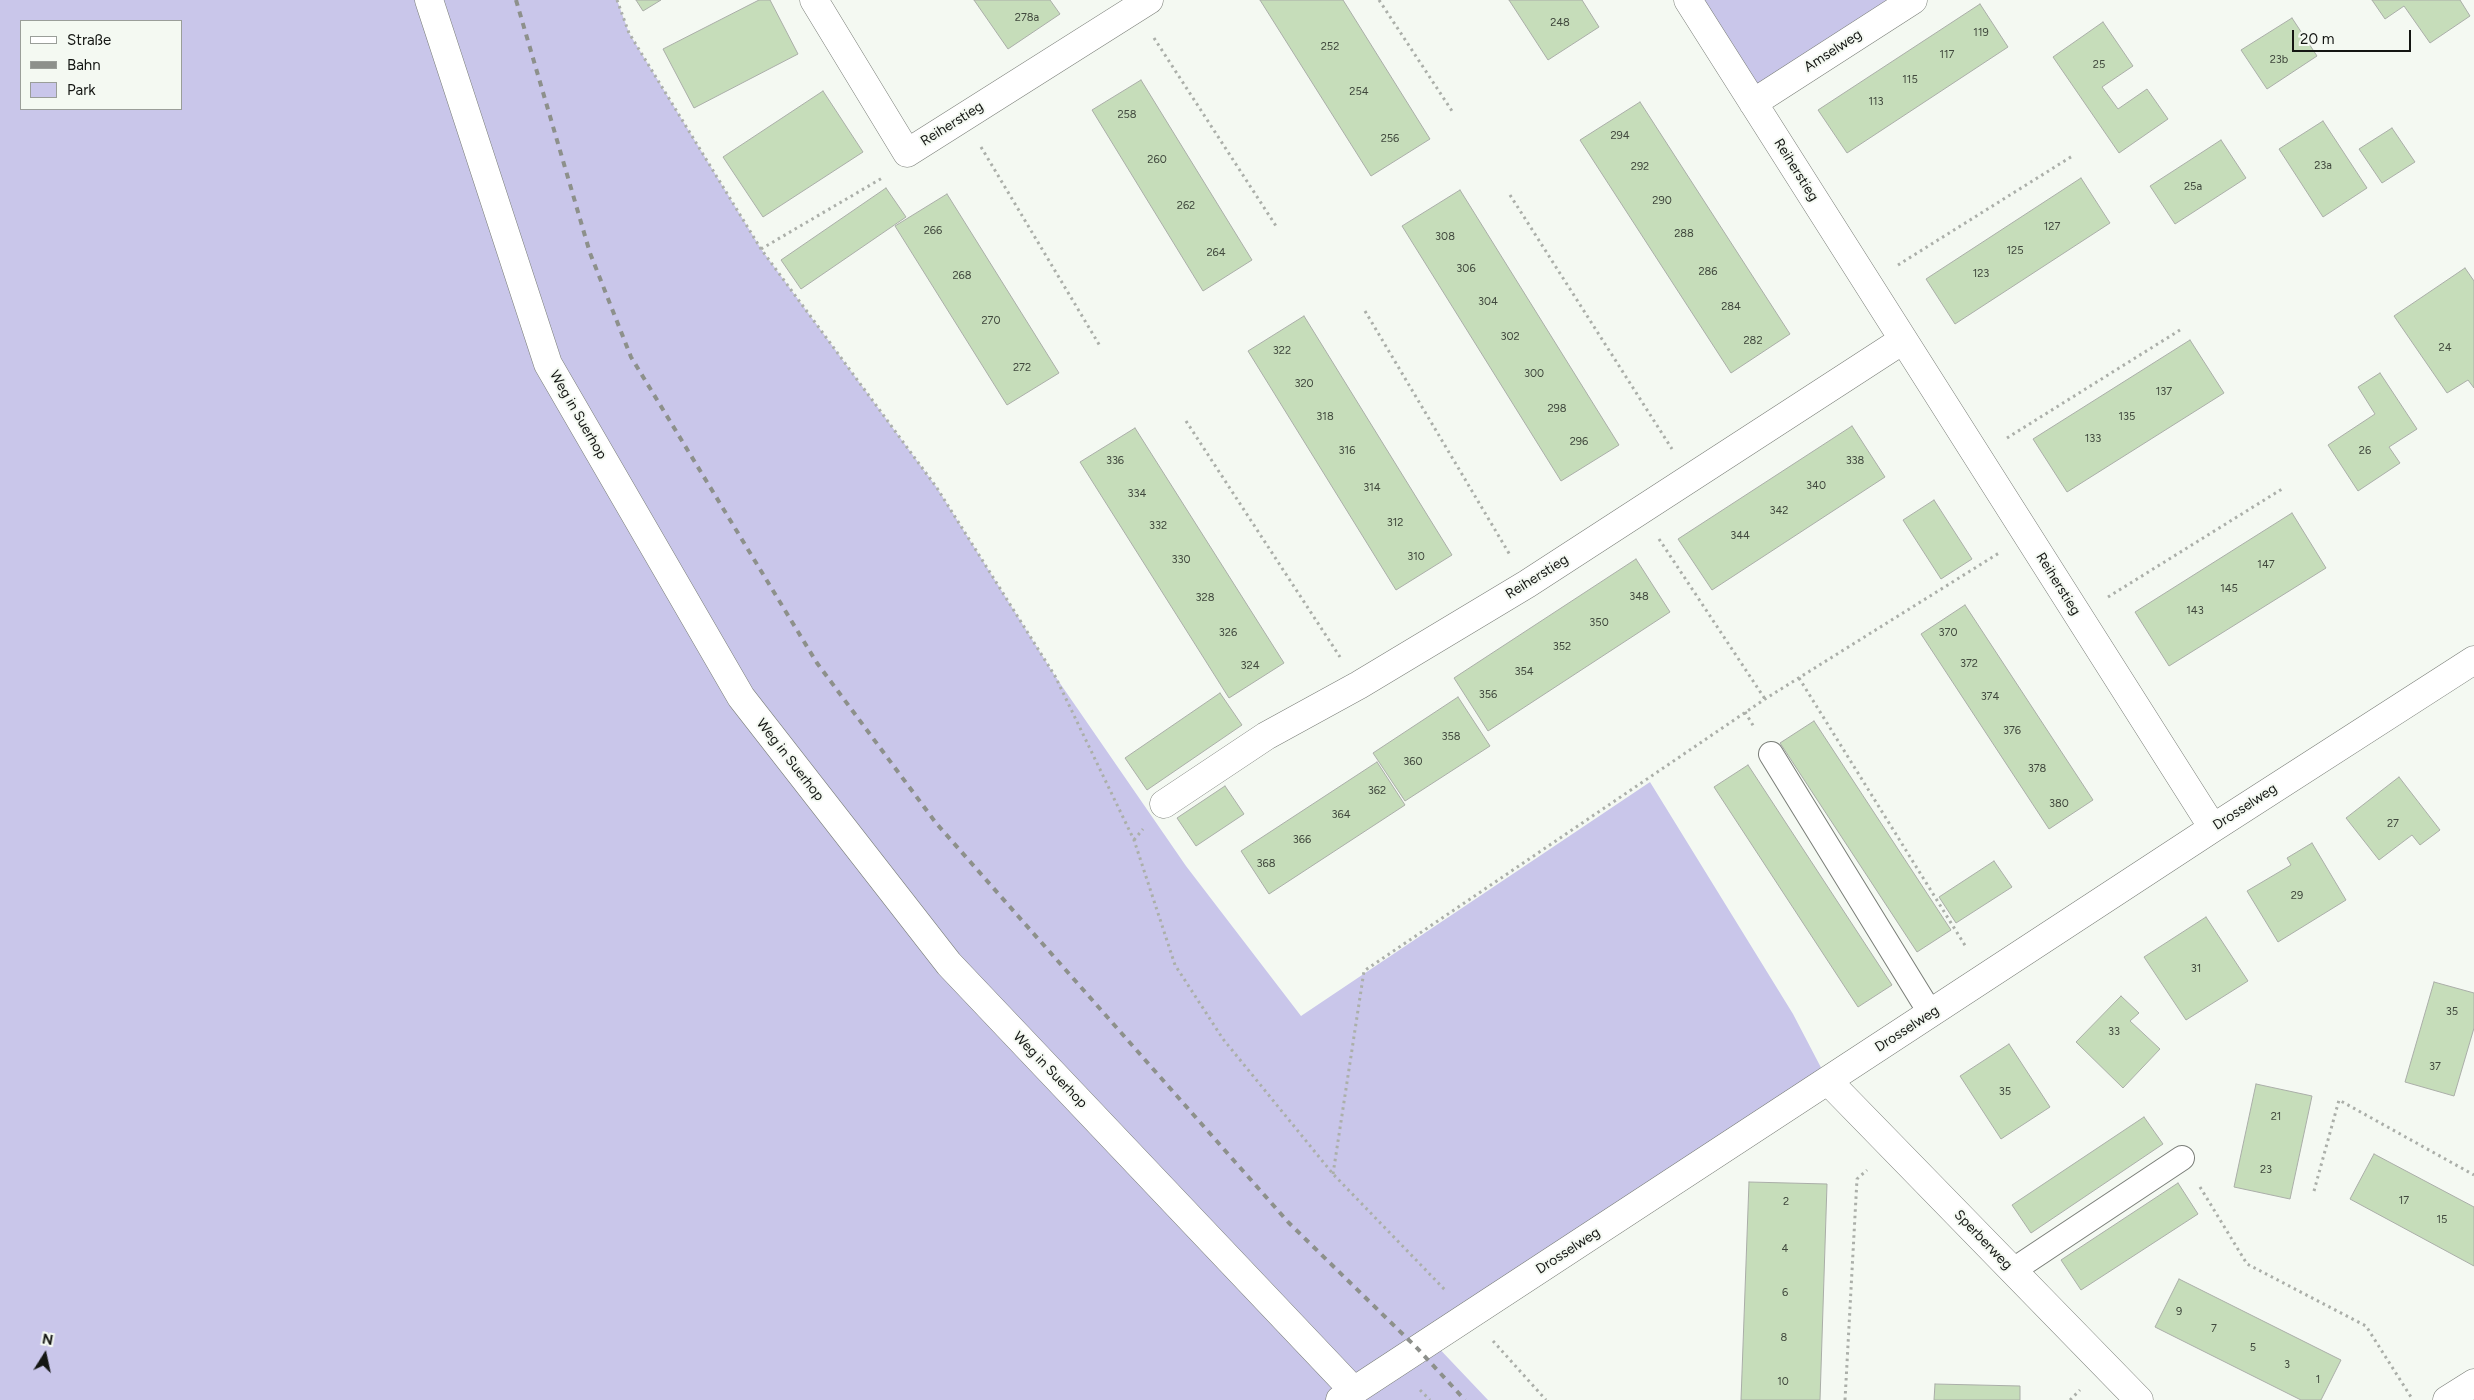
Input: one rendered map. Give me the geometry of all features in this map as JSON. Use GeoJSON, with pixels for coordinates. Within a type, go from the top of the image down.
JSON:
{"type":"FeatureCollection","features":[{"type":"Feature","properties":{"kind":"street","name":"Weg in Suerhop"},"geometry":{"type":"LineString","coordinates":[[429,0],[548,364],[741,697],[949,964],[1347,1395]]}},
{"type":"Feature","properties":{"kind":"street","name":"Reiherstieg"},"geometry":{"type":"LineString","coordinates":[[814,0],[907,153],[1142,4]]}},
{"type":"Feature","properties":{"kind":"street","name":"Reiherstieg"},"geometry":{"type":"LineString","coordinates":[[1688,0],[2213,828]]}},
{"type":"Feature","properties":{"kind":"street","name":"Amselweg"},"geometry":{"type":"LineString","coordinates":[[1754,103],[1913,0]]}},
{"type":"Feature","properties":{"kind":"street","name":"Reiherstieg"},"geometry":{"type":"LineString","coordinates":[[1164,804],[1266,736],[1359,685],[1527,584],[1903,340]]}},
{"type":"Feature","properties":{"kind":"street","name":"Drosselweg"},"geometry":{"type":"LineString","coordinates":[[1347,1395],[1931,1014],[1986,976],[2474,660]]}},
{"type":"Feature","properties":{"kind":"street","name":"Sperberweg"},"geometry":{"type":"LineString","coordinates":[[1828,1081],[2139,1400]]}},
{"type":"Feature","properties":{"kind":"street"},"geometry":{"type":"LineString","coordinates":[[2447,1400],[2474,1383]]}},
{"type":"Feature","properties":{"kind":"lane"},"geometry":{"type":"LineString","coordinates":[[1770,754],[1931,1014]]}},
{"type":"Feature","properties":{"kind":"lane"},"geometry":{"type":"LineString","coordinates":[[2012,1270],[2182,1158]]}},
{"type":"Feature","properties":{"kind":"path"},"geometry":{"type":"LineString","coordinates":[[617,0],[628,33],[761,249],[937,488],[1055,676],[1134,840],[1175,965],[1223,1039],[1333,1174],[1470,1316],[1546,1400]]}},
{"type":"Feature","properties":{"kind":"path"},"geometry":{"type":"LineString","coordinates":[[1379,0],[1452,111]]}},
{"type":"Feature","properties":{"kind":"path"},"geometry":{"type":"LineString","coordinates":[[1142,4],[1276,226]]}},
{"type":"Feature","properties":{"kind":"path"},"geometry":{"type":"LineString","coordinates":[[963,118],[1100,346]]}},
{"type":"Feature","properties":{"kind":"path"},"geometry":{"type":"LineString","coordinates":[[761,249],[889,174],[907,153]]}},
{"type":"Feature","properties":{"kind":"path"},"geometry":{"type":"LineString","coordinates":[[1868,284],[2074,155]]}},
{"type":"Feature","properties":{"kind":"path"},"geometry":{"type":"LineString","coordinates":[[1510,194],[1690,478]]}},
{"type":"Feature","properties":{"kind":"path"},"geometry":{"type":"LineString","coordinates":[[1365,311],[1527,584]]}},
{"type":"Feature","properties":{"kind":"path"},"geometry":{"type":"LineString","coordinates":[[1978,456],[2180,330]]}},
{"type":"Feature","properties":{"kind":"path"},"geometry":{"type":"LineString","coordinates":[[1186,421],[1359,685]]}},
{"type":"Feature","properties":{"kind":"path"},"geometry":{"type":"LineString","coordinates":[[2078,616],[2282,489]]}},
{"type":"Feature","properties":{"kind":"path"},"geometry":{"type":"LineString","coordinates":[[1641,510],[1765,699]]}},
{"type":"Feature","properties":{"kind":"path"},"geometry":{"type":"LineString","coordinates":[[1333,1174],[1364,971],[1765,699],[2027,535]]}},
{"type":"Feature","properties":{"kind":"path"},"geometry":{"type":"LineString","coordinates":[[1799,678],[1986,976]]}},
{"type":"Feature","properties":{"kind":"path"},"geometry":{"type":"LineString","coordinates":[[2314,1191],[2339,1100],[2474,1176]]}},
{"type":"Feature","properties":{"kind":"path"},"geometry":{"type":"LineString","coordinates":[[1845,1400],[1857,1179],[1893,1148]]}},
{"type":"Feature","properties":{"kind":"path"},"geometry":{"type":"LineString","coordinates":[[2182,1158],[2248,1264],[2366,1326],[2413,1400]]}},
{"type":"Feature","properties":{"kind":"green space"},"geometry":{"type":"Polygon","coordinates":[[[0,0],[617,0],[629,33],[761,249],[937,488],[1055,676],[1186,866],[1301,1016],[1650,782],[1793,1014],[1828,1081],[1432,1341],[1488,1400],[0,1400],[0,0]]]}},
{"type":"Feature","properties":{"kind":"green space"},"geometry":{"type":"Polygon","coordinates":[[[1688,0],[1913,0],[1753,103],[1688,0]]]}},
{"type":"Feature","properties":{"kind":"building"},"geometry":{"type":"Polygon","coordinates":[[[636,0],[661,0],[643,11],[636,0]]]}},
{"type":"Feature","properties":{"kind":"building"},"geometry":{"type":"Polygon","coordinates":[[[759,0],[770,0],[798,54],[694,108],[663,49],[759,0]]]}},
{"type":"Feature","properties":{"kind":"building"},"geometry":{"type":"Polygon","coordinates":[[[974,0],[1050,0],[1060,14],[1008,49],[974,0]]]}},
{"type":"Feature","properties":{"kind":"building"},"geometry":{"type":"Polygon","coordinates":[[[1260,0],[1343,0],[1430,139],[1371,176],[1260,0]]]}},
{"type":"Feature","properties":{"kind":"building"},"geometry":{"type":"Polygon","coordinates":[[[1509,0],[1582,0],[1599,27],[1548,60],[1509,0]]]}},
{"type":"Feature","properties":{"kind":"building"},"geometry":{"type":"Polygon","coordinates":[[[2372,0],[2460,0],[2470,16],[2430,43],[2404,6],[2385,19],[2372,0]]]}},
{"type":"Feature","properties":{"kind":"building"},"geometry":{"type":"Polygon","coordinates":[[[1980,4],[2008,47],[1847,153],[1818,110],[1980,4]]]}},
{"type":"Feature","properties":{"kind":"building"},"geometry":{"type":"Polygon","coordinates":[[[2292,18],[2317,56],[2267,89],[2241,50],[2292,18]]]}},
{"type":"Feature","properties":{"kind":"building"},"geometry":{"type":"Polygon","coordinates":[[[2103,22],[2133,66],[2102,87],[2118,109],[2147,89],[2168,119],[2119,153],[2053,57],[2103,22]]]}},
{"type":"Feature","properties":{"kind":"building"},"geometry":{"type":"Polygon","coordinates":[[[1141,80],[1252,260],[1203,291],[1092,110],[1141,80]]]}},
{"type":"Feature","properties":{"kind":"building"},"geometry":{"type":"Polygon","coordinates":[[[823,91],[863,152],[763,217],[723,157],[823,91]]]}},
{"type":"Feature","properties":{"kind":"building"},"geometry":{"type":"Polygon","coordinates":[[[1640,102],[1790,334],[1731,373],[1580,140],[1640,102]]]}},
{"type":"Feature","properties":{"kind":"building"},"geometry":{"type":"Polygon","coordinates":[[[2323,121],[2367,188],[2323,217],[2279,149],[2323,121]]]}},
{"type":"Feature","properties":{"kind":"building"},"geometry":{"type":"Polygon","coordinates":[[[2392,128],[2415,162],[2382,183],[2359,149],[2392,128]]]}},
{"type":"Feature","properties":{"kind":"building"},"geometry":{"type":"Polygon","coordinates":[[[2221,140],[2246,178],[2175,224],[2150,186],[2221,140]]]}},
{"type":"Feature","properties":{"kind":"building"},"geometry":{"type":"Polygon","coordinates":[[[2081,178],[2110,223],[1955,324],[1926,279],[2081,178]]]}},
{"type":"Feature","properties":{"kind":"building"},"geometry":{"type":"Polygon","coordinates":[[[886,188],[906,217],[801,289],[781,260],[886,188]]]}},
{"type":"Feature","properties":{"kind":"building"},"geometry":{"type":"Polygon","coordinates":[[[1460,190],[1619,445],[1561,481],[1402,226],[1460,190]]]}},
{"type":"Feature","properties":{"kind":"building"},"geometry":{"type":"Polygon","coordinates":[[[947,194],[1059,373],[1007,405],[895,226],[947,194]]]}},
{"type":"Feature","properties":{"kind":"building"},"geometry":{"type":"Polygon","coordinates":[[[2465,268],[2474,281],[2474,388],[2468,380],[2447,393],[2394,316],[2465,268]]]}},
{"type":"Feature","properties":{"kind":"building"},"geometry":{"type":"Polygon","coordinates":[[[1304,316],[1452,555],[1396,590],[1248,351],[1304,316]]]}},
{"type":"Feature","properties":{"kind":"building"},"geometry":{"type":"Polygon","coordinates":[[[2190,340],[2224,393],[2067,492],[2033,439],[2190,340]]]}},
{"type":"Feature","properties":{"kind":"building"},"geometry":{"type":"Polygon","coordinates":[[[2380,373],[2417,429],[2389,447],[2400,463],[2358,491],[2328,445],[2375,414],[2358,387],[2380,373]]]}},
{"type":"Feature","properties":{"kind":"building"},"geometry":{"type":"Polygon","coordinates":[[[1852,426],[1885,477],[1712,590],[1678,539],[1852,426]]]}},
{"type":"Feature","properties":{"kind":"building"},"geometry":{"type":"Polygon","coordinates":[[[1135,428],[1284,663],[1229,698],[1080,462],[1135,428]]]}},
{"type":"Feature","properties":{"kind":"building"},"geometry":{"type":"Polygon","coordinates":[[[1934,500],[1972,559],[1941,579],[1903,520],[1934,500]]]}},
{"type":"Feature","properties":{"kind":"building"},"geometry":{"type":"Polygon","coordinates":[[[2292,513],[2326,568],[2169,666],[2135,612],[2292,513]]]}},
{"type":"Feature","properties":{"kind":"building"},"geometry":{"type":"Polygon","coordinates":[[[1636,559],[1670,612],[1488,731],[1454,678],[1636,559]]]}},
{"type":"Feature","properties":{"kind":"building"},"geometry":{"type":"Polygon","coordinates":[[[1965,605],[2093,800],[2049,829],[1921,634],[1965,605]]]}},
{"type":"Feature","properties":{"kind":"building"},"geometry":{"type":"Polygon","coordinates":[[[1220,693],[1242,725],[1147,790],[1125,758],[1220,693]]]}},
{"type":"Feature","properties":{"kind":"building"},"geometry":{"type":"Polygon","coordinates":[[[1458,697],[1490,746],[1405,801],[1373,753],[1458,697]]]}},
{"type":"Feature","properties":{"kind":"building"},"geometry":{"type":"Polygon","coordinates":[[[1814,721],[1951,930],[1917,952],[1780,743],[1814,721]]]}},
{"type":"Feature","properties":{"kind":"building"},"geometry":{"type":"Polygon","coordinates":[[[1377,762],[1405,805],[1269,894],[1241,851],[1377,762]]]}},
{"type":"Feature","properties":{"kind":"building"},"geometry":{"type":"Polygon","coordinates":[[[1748,765],[1892,985],[1858,1007],[1714,787],[1748,765]]]}},
{"type":"Feature","properties":{"kind":"building"},"geometry":{"type":"Polygon","coordinates":[[[2399,777],[2440,830],[2420,845],[2412,835],[2379,860],[2346,818],[2399,777]]]}},
{"type":"Feature","properties":{"kind":"building"},"geometry":{"type":"Polygon","coordinates":[[[1225,786],[1244,814],[1196,846],[1177,818],[1225,786]]]}},
{"type":"Feature","properties":{"kind":"building"},"geometry":{"type":"Polygon","coordinates":[[[2312,843],[2346,900],[2278,942],[2247,891],[2291,865],[2287,858],[2312,843]]]}},
{"type":"Feature","properties":{"kind":"building"},"geometry":{"type":"Polygon","coordinates":[[[1994,861],[2012,887],[1956,923],[1939,897],[1994,861]]]}},
{"type":"Feature","properties":{"kind":"building"},"geometry":{"type":"Polygon","coordinates":[[[2206,917],[2248,981],[2186,1020],[2144,957],[2206,917]]]}},
{"type":"Feature","properties":{"kind":"building"},"geometry":{"type":"Polygon","coordinates":[[[2434,982],[2474,993],[2474,1028],[2454,1096],[2405,1082],[2434,982]]]}},
{"type":"Feature","properties":{"kind":"building"},"geometry":{"type":"Polygon","coordinates":[[[2121,996],[2139,1013],[2130,1021],[2160,1049],[2123,1088],[2076,1042],[2121,996]]]}},
{"type":"Feature","properties":{"kind":"building"},"geometry":{"type":"Polygon","coordinates":[[[2009,1044],[2050,1107],[2001,1139],[1960,1076],[2009,1044]]]}},
{"type":"Feature","properties":{"kind":"building"},"geometry":{"type":"Polygon","coordinates":[[[2256,1084],[2312,1096],[2290,1199],[2234,1187],[2256,1084]]]}},
{"type":"Feature","properties":{"kind":"building"},"geometry":{"type":"Polygon","coordinates":[[[2144,1117],[2163,1144],[2031,1233],[2012,1205],[2144,1117]]]}},
{"type":"Feature","properties":{"kind":"building"},"geometry":{"type":"Polygon","coordinates":[[[2374,1154],[2474,1207],[2474,1266],[2350,1199],[2374,1154]]]}},
{"type":"Feature","properties":{"kind":"building"},"geometry":{"type":"Polygon","coordinates":[[[1749,1182],[1827,1184],[1820,1400],[1741,1400],[1749,1182]]]}},
{"type":"Feature","properties":{"kind":"building"},"geometry":{"type":"Polygon","coordinates":[[[2178,1183],[2198,1214],[2081,1290],[2061,1260],[2178,1183]]]}},
{"type":"Feature","properties":{"kind":"building"},"geometry":{"type":"Polygon","coordinates":[[[2179,1279],[2341,1360],[2321,1400],[2301,1400],[2155,1327],[2179,1279]]]}},
{"type":"Feature","properties":{"kind":"building"},"geometry":{"type":"Polygon","coordinates":[[[1935,1384],[2020,1386],[2020,1400],[1934,1400],[1935,1384]]]}},
{"type":"Feature","properties":{"kind":"railway"},"geometry":{"type":"LineString","coordinates":[[516,0],[590,253],[631,357],[817,663],[936,823],[1289,1223],[1417,1348],[1465,1400]]}}]}
